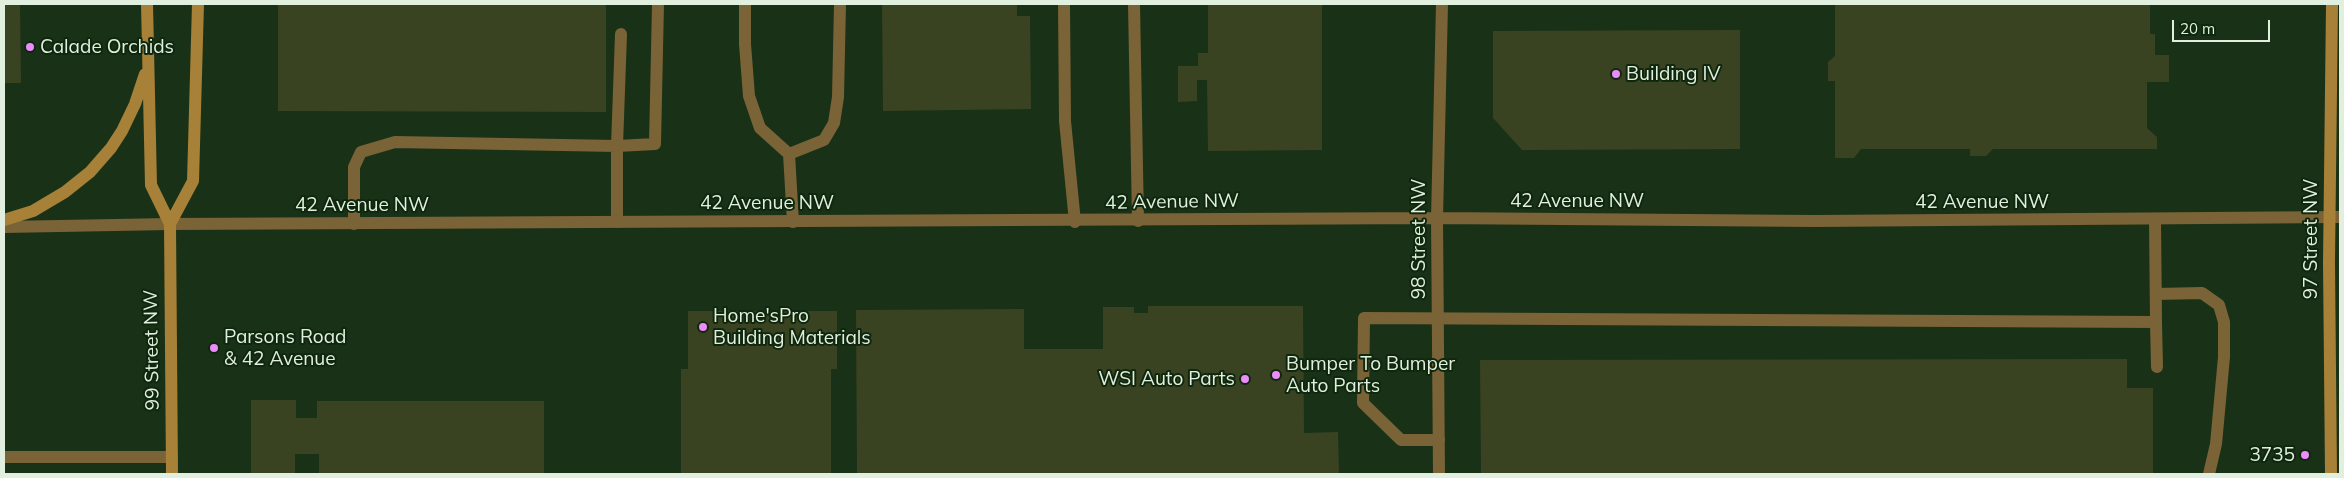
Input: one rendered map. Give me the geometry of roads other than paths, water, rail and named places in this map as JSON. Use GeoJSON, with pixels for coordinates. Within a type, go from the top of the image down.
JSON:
{"type":"FeatureCollection","features":[{"type":"Feature","properties":{"kind":"main road","name":"99 Street NW"},"geometry":{"type":"LineString","coordinates":[[147,4],[151,185],[170,224],[172,474]]}},
{"type":"Feature","properties":{"kind":"main road","name":"99 Street NW"},"geometry":{"type":"LineString","coordinates":[[170,224],[193,181],[198,4]]}},
{"type":"Feature","properties":{"kind":"main road","name":"97 Street NW"},"geometry":{"type":"LineString","coordinates":[[2331,474],[2335,217],[2332,4]]}},
{"type":"Feature","properties":{"kind":"main road"},"geometry":{"type":"LineString","coordinates":[[4,220],[33,211],[65,192],[90,172],[112,148],[122,131],[135,104],[148,64]]}},
{"type":"Feature","properties":{"kind":"street"},"geometry":{"type":"LineString","coordinates":[[354,224],[354,167],[361,152],[395,142],[617,146],[655,144],[658,4]]}},
{"type":"Feature","properties":{"kind":"street"},"geometry":{"type":"LineString","coordinates":[[745,4],[745,44],[749,96],[760,128],[789,154],[793,222]]}},
{"type":"Feature","properties":{"kind":"street"},"geometry":{"type":"LineString","coordinates":[[789,154],[824,140],[834,123],[838,97],[840,4]]}},
{"type":"Feature","properties":{"kind":"street"},"geometry":{"type":"LineString","coordinates":[[1064,4],[1065,121],[1075,222]]}},
{"type":"Feature","properties":{"kind":"street"},"geometry":{"type":"LineString","coordinates":[[1134,4],[1138,221]]}},
{"type":"Feature","properties":{"kind":"street","name":"98 Street NW"},"geometry":{"type":"LineString","coordinates":[[1439,474],[1436,218],[1442,4]]}},
{"type":"Feature","properties":{"kind":"street"},"geometry":{"type":"LineString","coordinates":[[617,222],[617,146],[621,34]]}},
{"type":"Feature","properties":{"kind":"street","name":"42 Avenue NW"},"geometry":{"type":"LineString","coordinates":[[4,228],[170,224],[1075,222],[1436,218],[1814,221],[2156,220],[2335,217]]}},
{"type":"Feature","properties":{"kind":"street"},"geometry":{"type":"LineString","coordinates":[[2156,220],[2157,367]]}},
{"type":"Feature","properties":{"kind":"street"},"geometry":{"type":"LineString","coordinates":[[2156,294],[2202,293],[2219,305],[2222,314],[2224,322],[2223,367],[2216,444],[2209,474]]}},
{"type":"Feature","properties":{"kind":"street"},"geometry":{"type":"LineString","coordinates":[[1439,440],[1400,440],[1363,403],[1364,318],[2156,322]]}},
{"type":"Feature","properties":{"kind":"street"},"geometry":{"type":"LineString","coordinates":[[4,458],[172,458]]}},
{"type":"Feature","properties":{"kind":"place","name":"Calade Orchids"},"geometry":{"type":"Point","coordinates":[30,47]}},
{"type":"Feature","properties":{"kind":"place","name":"Building IV"},"geometry":{"type":"Point","coordinates":[1616,74]}},
{"type":"Feature","properties":{"kind":"place","name":"Home'sPro Building Materials"},"geometry":{"type":"Point","coordinates":[703,327]}},
{"type":"Feature","properties":{"kind":"place","name":"Parsons Road & 42 Avenue"},"geometry":{"type":"Point","coordinates":[214,348]}},
{"type":"Feature","properties":{"kind":"place","name":"Bumper To Bumper Auto Parts"},"geometry":{"type":"Point","coordinates":[1276,375]}},
{"type":"Feature","properties":{"kind":"place","name":"WSI Auto Parts"},"geometry":{"type":"Point","coordinates":[1245,379]}},
{"type":"Feature","properties":{"kind":"place","name":"3735"},"geometry":{"type":"Point","coordinates":[2305,455]}}]}
